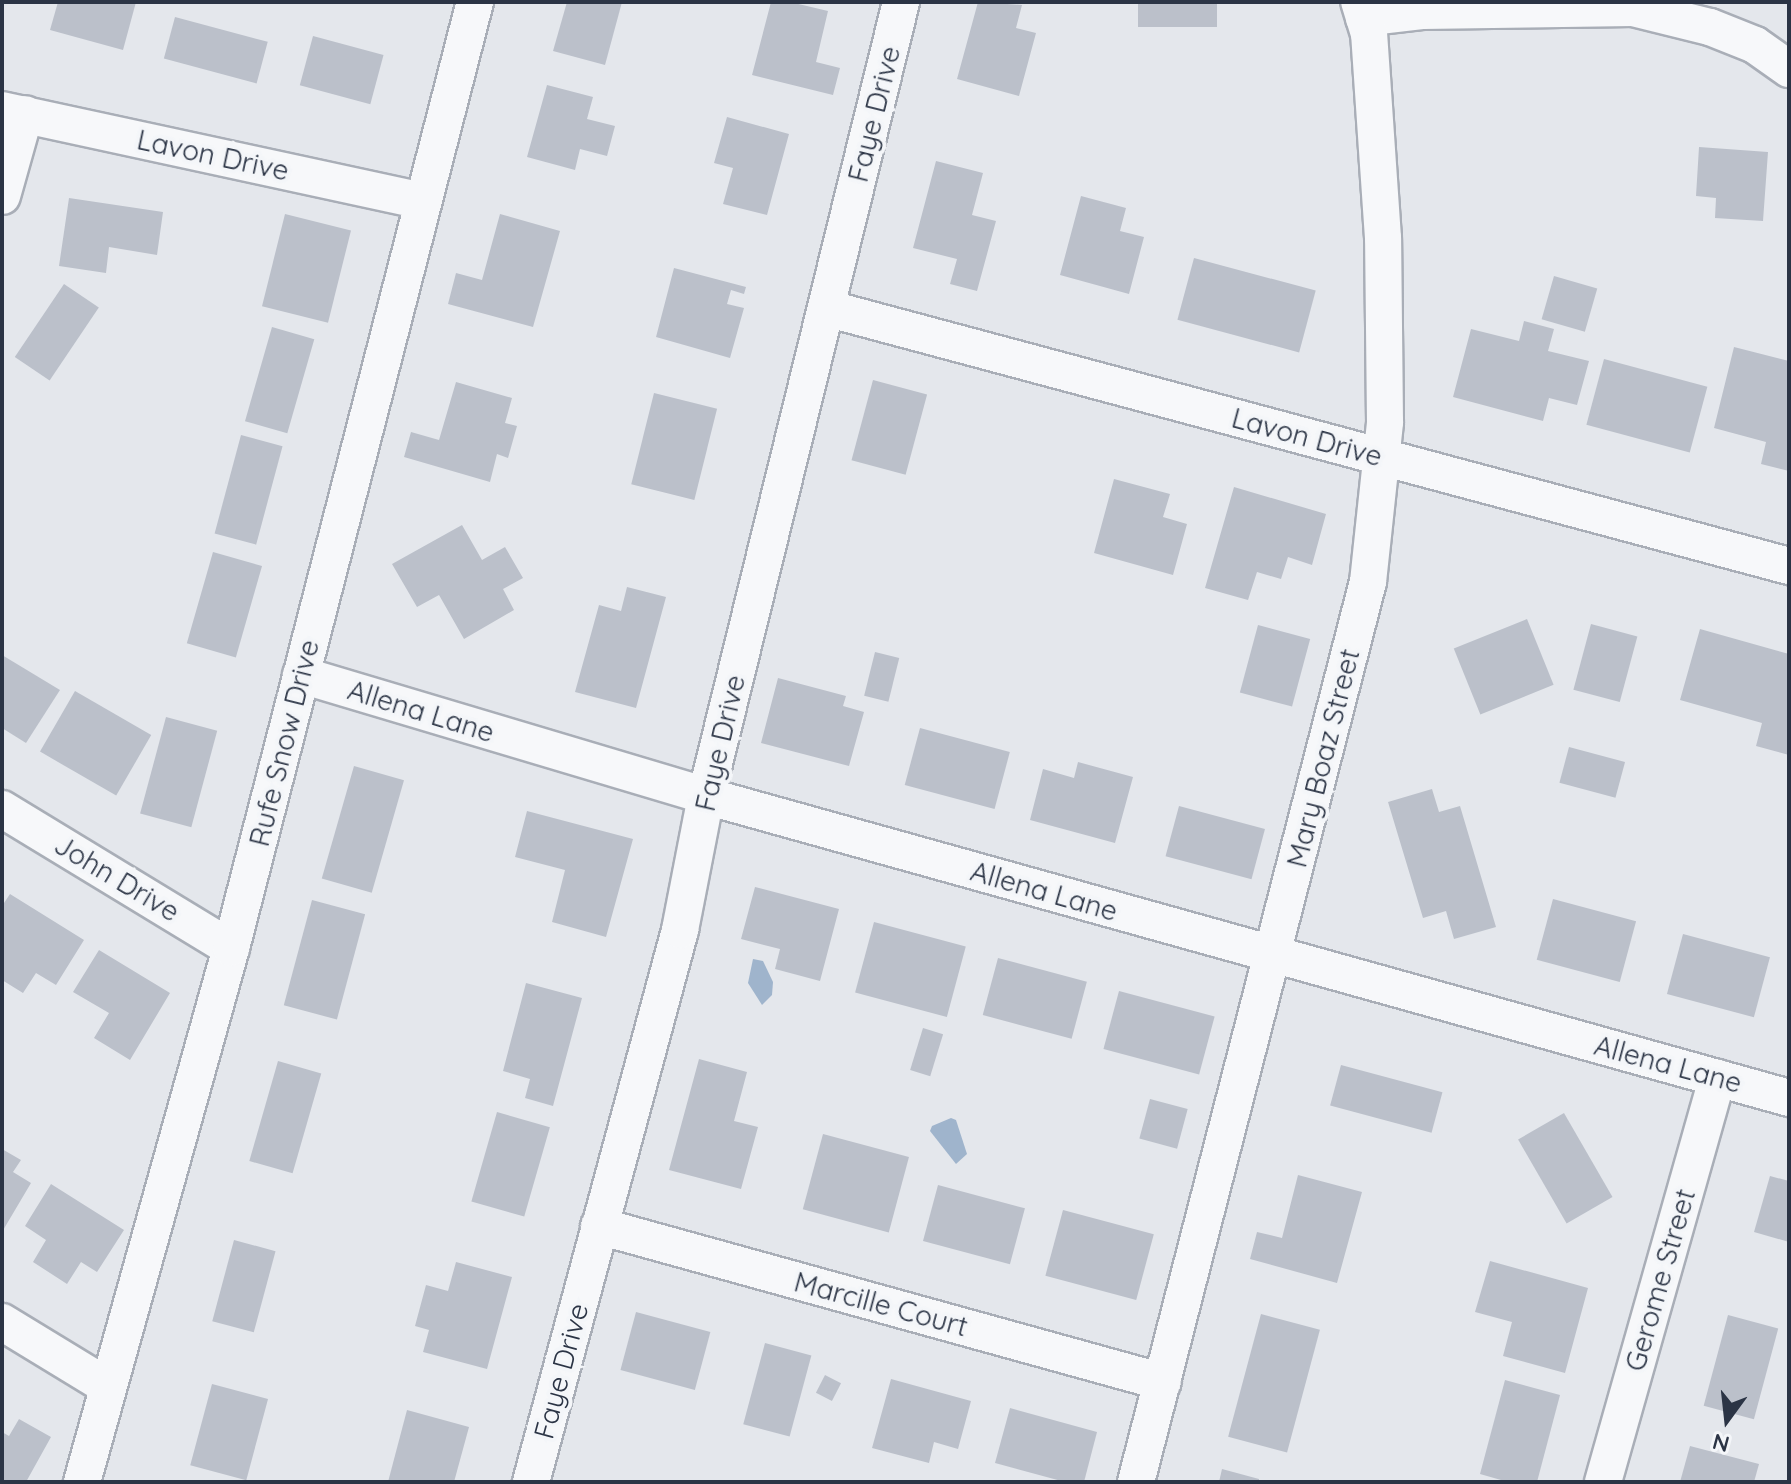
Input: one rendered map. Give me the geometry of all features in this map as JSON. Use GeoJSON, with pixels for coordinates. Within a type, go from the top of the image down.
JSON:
{"type":"FeatureCollection","features":[{"type":"Feature","properties":{"kind":"street","name":"Rufe Snow Drive"},"geometry":{"type":"LineString","coordinates":[[82,1482],[231,948],[475,2]]}},
{"type":"Feature","properties":{"kind":"street","name":"Faye Drive"},"geometry":{"type":"LineString","coordinates":[[531,1482],[680,930],[706,796],[901,2]]}},
{"type":"Feature","properties":{"kind":"street"},"geometry":{"type":"LineString","coordinates":[[1361,10],[1633,8],[1710,27],[1755,45],[1789,69]]}},
{"type":"Feature","properties":{"kind":"street","name":"Mary Boaz Street"},"geometry":{"type":"LineString","coordinates":[[1136,1482],[1368,582],[1385,422],[1383,238],[1369,34],[1361,10]]}},
{"type":"Feature","properties":{"kind":"street","name":"Lavon Drive"},"geometry":{"type":"LineString","coordinates":[[13,112],[423,201]]}},
{"type":"Feature","properties":{"kind":"street"},"geometry":{"type":"LineString","coordinates":[[2,196],[13,112]]}},
{"type":"Feature","properties":{"kind":"street","name":"Lavon Drive"},"geometry":{"type":"LineString","coordinates":[[826,308],[1789,566]]}},
{"type":"Feature","properties":{"kind":"street","name":"Allena Lane"},"geometry":{"type":"LineString","coordinates":[[301,675],[706,796],[1789,1098]]}},
{"type":"Feature","properties":{"kind":"street","name":"John Drive"},"geometry":{"type":"LineString","coordinates":[[2,809],[231,948]]}},
{"type":"Feature","properties":{"kind":"street","name":"Gerome Street"},"geometry":{"type":"LineString","coordinates":[[1603,1482],[1717,1078]]}},
{"type":"Feature","properties":{"kind":"street","name":"Marcille Court"},"geometry":{"type":"LineString","coordinates":[[599,1226],[1163,1382]]}},
{"type":"Feature","properties":{"kind":"street"},"geometry":{"type":"LineString","coordinates":[[2,1322],[107,1386]]}},
{"type":"Feature","properties":{"kind":"water"},"geometry":{"type":"Polygon","coordinates":[[[753,959],[763,961],[773,982],[772,995],[762,1005],[748,983],[753,959]]]}},
{"type":"Feature","properties":{"kind":"water"},"geometry":{"type":"Polygon","coordinates":[[[951,1118],[956,1120],[967,1154],[956,1164],[930,1131],[932,1126],[951,1118]]]}},
{"type":"Feature","properties":{"kind":"building"},"geometry":{"type":"Polygon","coordinates":[[[58,2],[136,2],[123,50],[50,30],[58,2]]]}},
{"type":"Feature","properties":{"kind":"building"},"geometry":{"type":"Polygon","coordinates":[[[567,2],[622,2],[605,65],[553,51],[567,2]]]}},
{"type":"Feature","properties":{"kind":"building"},"geometry":{"type":"Polygon","coordinates":[[[771,2],[790,2],[828,11],[816,62],[840,68],[833,95],[752,75],[771,2]]]}},
{"type":"Feature","properties":{"kind":"building"},"geometry":{"type":"Polygon","coordinates":[[[978,2],[1022,5],[1016,28],[1036,33],[1019,96],[957,79],[978,2]]]}},
{"type":"Feature","properties":{"kind":"building"},"geometry":{"type":"Polygon","coordinates":[[[1138,2],[1217,2],[1217,27],[1138,27],[1138,2]]]}},
{"type":"Feature","properties":{"kind":"building"},"geometry":{"type":"Polygon","coordinates":[[[175,17],[268,42],[257,83],[164,59],[175,17]]]}},
{"type":"Feature","properties":{"kind":"building"},"geometry":{"type":"Polygon","coordinates":[[[313,36],[384,55],[370,104],[300,85],[313,36]]]}},
{"type":"Feature","properties":{"kind":"building"},"geometry":{"type":"Polygon","coordinates":[[[547,85],[593,97],[587,119],[615,126],[607,156],[580,149],[575,170],[527,157],[547,85]]]}},
{"type":"Feature","properties":{"kind":"building"},"geometry":{"type":"Polygon","coordinates":[[[727,117],[789,134],[767,215],[723,204],[733,168],[714,163],[727,117]]]}},
{"type":"Feature","properties":{"kind":"building"},"geometry":{"type":"Polygon","coordinates":[[[1699,147],[1768,152],[1763,221],[1715,218],[1716,198],[1696,196],[1699,147]]]}},
{"type":"Feature","properties":{"kind":"building"},"geometry":{"type":"Polygon","coordinates":[[[936,161],[983,173],[972,215],[996,221],[977,291],[950,284],[957,259],[913,248],[936,161]]]}},
{"type":"Feature","properties":{"kind":"building"},"geometry":{"type":"Polygon","coordinates":[[[1081,196],[1126,208],[1120,231],[1144,237],[1129,294],[1060,275],[1081,196]]]}},
{"type":"Feature","properties":{"kind":"building"},"geometry":{"type":"Polygon","coordinates":[[[69,198],[163,212],[157,255],[109,247],[106,273],[59,266],[69,198]]]}},
{"type":"Feature","properties":{"kind":"building"},"geometry":{"type":"Polygon","coordinates":[[[285,214],[351,230],[328,323],[262,306],[285,214]]]}},
{"type":"Feature","properties":{"kind":"building"},"geometry":{"type":"Polygon","coordinates":[[[500,214],[560,231],[533,327],[448,304],[456,273],[482,280],[500,214]]]}},
{"type":"Feature","properties":{"kind":"building"},"geometry":{"type":"Polygon","coordinates":[[[1194,258],[1316,291],[1299,352],[1177,320],[1194,258]]]}},
{"type":"Feature","properties":{"kind":"building"},"geometry":{"type":"Polygon","coordinates":[[[674,268],[746,287],[744,294],[731,290],[727,304],[744,308],[730,358],[656,337],[674,268]]]}},
{"type":"Feature","properties":{"kind":"building"},"geometry":{"type":"Polygon","coordinates":[[[1554,276],[1597,288],[1585,332],[1542,319],[1554,276]]]}},
{"type":"Feature","properties":{"kind":"building"},"geometry":{"type":"Polygon","coordinates":[[[64,284],[99,307],[50,380],[15,357],[64,284]]]}},
{"type":"Feature","properties":{"kind":"building"},"geometry":{"type":"Polygon","coordinates":[[[1524,321],[1554,329],[1548,351],[1589,361],[1577,405],[1549,398],[1543,421],[1453,397],[1471,329],[1519,341],[1524,321]]]}},
{"type":"Feature","properties":{"kind":"building"},"geometry":{"type":"Polygon","coordinates":[[[272,327],[314,339],[287,433],[245,421],[272,327]]]}},
{"type":"Feature","properties":{"kind":"building"},"geometry":{"type":"Polygon","coordinates":[[[1734,347],[1789,361],[1789,471],[1761,464],[1766,442],[1714,428],[1734,347]]]}},
{"type":"Feature","properties":{"kind":"building"},"geometry":{"type":"Polygon","coordinates":[[[1604,359],[1707,387],[1690,452],[1586,425],[1604,359]]]}},
{"type":"Feature","properties":{"kind":"building"},"geometry":{"type":"Polygon","coordinates":[[[873,380],[927,394],[906,475],[852,460],[873,380]]]}},
{"type":"Feature","properties":{"kind":"building"},"geometry":{"type":"Polygon","coordinates":[[[456,382],[512,398],[505,423],[517,426],[508,458],[497,454],[490,482],[404,457],[411,432],[439,440],[456,382]]]}},
{"type":"Feature","properties":{"kind":"building"},"geometry":{"type":"Polygon","coordinates":[[[654,393],[717,409],[694,500],[631,484],[654,393]]]}},
{"type":"Feature","properties":{"kind":"building"},"geometry":{"type":"Polygon","coordinates":[[[241,435],[283,446],[256,545],[215,534],[241,435]]]}},
{"type":"Feature","properties":{"kind":"building"},"geometry":{"type":"Polygon","coordinates":[[[1114,479],[1170,494],[1163,517],[1187,524],[1173,575],[1094,553],[1114,479]]]}},
{"type":"Feature","properties":{"kind":"building"},"geometry":{"type":"Polygon","coordinates":[[[1234,487],[1326,514],[1312,565],[1288,557],[1281,579],[1257,572],[1248,600],[1205,588],[1234,487]]]}},
{"type":"Feature","properties":{"kind":"building"},"geometry":{"type":"Polygon","coordinates":[[[462,525],[482,560],[505,547],[523,578],[503,589],[514,610],[464,639],[439,595],[417,607],[392,564],[462,525]]]}},
{"type":"Feature","properties":{"kind":"building"},"geometry":{"type":"Polygon","coordinates":[[[213,552],[262,566],[236,657],[187,643],[213,552]]]}},
{"type":"Feature","properties":{"kind":"building"},"geometry":{"type":"Polygon","coordinates":[[[627,587],[666,597],[636,708],[575,692],[599,605],[621,611],[627,587]]]}},
{"type":"Feature","properties":{"kind":"building"},"geometry":{"type":"Polygon","coordinates":[[[1527,619],[1554,685],[1480,714],[1454,649],[1527,619]]]}},
{"type":"Feature","properties":{"kind":"building"},"geometry":{"type":"Polygon","coordinates":[[[1591,624],[1637,636],[1620,702],[1573,690],[1591,624]]]}},
{"type":"Feature","properties":{"kind":"building"},"geometry":{"type":"Polygon","coordinates":[[[1258,625],[1310,639],[1292,707],[1240,693],[1258,625]]]}},
{"type":"Feature","properties":{"kind":"building"},"geometry":{"type":"Polygon","coordinates":[[[1700,629],[1789,654],[1789,755],[1756,746],[1762,723],[1680,700],[1700,629]]]}},
{"type":"Feature","properties":{"kind":"building"},"geometry":{"type":"Polygon","coordinates":[[[875,652],[899,658],[888,702],[864,696],[875,652]]]}},
{"type":"Feature","properties":{"kind":"building"},"geometry":{"type":"Polygon","coordinates":[[[2,655],[60,690],[26,743],[2,728],[2,655]]]}},
{"type":"Feature","properties":{"kind":"building"},"geometry":{"type":"Polygon","coordinates":[[[778,678],[846,696],[843,706],[864,712],[849,766],[761,743],[778,678]]]}},
{"type":"Feature","properties":{"kind":"building"},"geometry":{"type":"Polygon","coordinates":[[[75,691],[151,735],[116,796],[40,752],[75,691]]]}},
{"type":"Feature","properties":{"kind":"building"},"geometry":{"type":"Polygon","coordinates":[[[166,717],[217,731],[191,827],[140,814],[166,717]]]}},
{"type":"Feature","properties":{"kind":"building"},"geometry":{"type":"Polygon","coordinates":[[[920,728],[1010,752],[995,809],[905,785],[920,728]]]}},
{"type":"Feature","properties":{"kind":"building"},"geometry":{"type":"Polygon","coordinates":[[[1569,747],[1625,762],[1615,798],[1559,783],[1569,747]]]}},
{"type":"Feature","properties":{"kind":"building"},"geometry":{"type":"Polygon","coordinates":[[[1078,762],[1133,777],[1115,843],[1030,820],[1043,769],[1074,778],[1078,762]]]}},
{"type":"Feature","properties":{"kind":"building"},"geometry":{"type":"Polygon","coordinates":[[[354,766],[404,780],[372,893],[322,878],[354,766]]]}},
{"type":"Feature","properties":{"kind":"building"},"geometry":{"type":"Polygon","coordinates":[[[1432,789],[1439,812],[1460,806],[1496,927],[1454,939],[1446,911],[1423,918],[1388,802],[1432,789]]]}},
{"type":"Feature","properties":{"kind":"building"},"geometry":{"type":"Polygon","coordinates":[[[1179,806],[1265,829],[1252,879],[1166,856],[1179,806]]]}},
{"type":"Feature","properties":{"kind":"building"},"geometry":{"type":"Polygon","coordinates":[[[527,811],[633,839],[606,937],[552,922],[565,870],[515,857],[527,811]]]}},
{"type":"Feature","properties":{"kind":"building"},"geometry":{"type":"Polygon","coordinates":[[[755,887],[839,909],[820,981],[775,969],[780,949],[741,939],[755,887]]]}},
{"type":"Feature","properties":{"kind":"building"},"geometry":{"type":"Polygon","coordinates":[[[10,894],[84,940],[56,985],[36,973],[23,993],[2,980],[2,906],[10,894]]]}},
{"type":"Feature","properties":{"kind":"building"},"geometry":{"type":"Polygon","coordinates":[[[1553,899],[1636,921],[1620,982],[1537,960],[1553,899]]]}},
{"type":"Feature","properties":{"kind":"building"},"geometry":{"type":"Polygon","coordinates":[[[312,900],[365,914],[337,1020],[284,1005],[312,900]]]}},
{"type":"Feature","properties":{"kind":"building"},"geometry":{"type":"Polygon","coordinates":[[[874,922],[966,947],[947,1017],[855,993],[874,922]]]}},
{"type":"Feature","properties":{"kind":"building"},"geometry":{"type":"Polygon","coordinates":[[[1683,934],[1770,957],[1754,1017],[1667,994],[1683,934]]]}},
{"type":"Feature","properties":{"kind":"building"},"geometry":{"type":"Polygon","coordinates":[[[99,950],[170,993],[130,1060],[94,1038],[109,1013],[73,992],[99,950]]]}},
{"type":"Feature","properties":{"kind":"building"},"geometry":{"type":"Polygon","coordinates":[[[998,958],[1087,982],[1072,1039],[983,1015],[998,958]]]}},
{"type":"Feature","properties":{"kind":"building"},"geometry":{"type":"Polygon","coordinates":[[[526,983],[582,998],[553,1106],[525,1098],[530,1079],[503,1071],[526,983]]]}},
{"type":"Feature","properties":{"kind":"building"},"geometry":{"type":"Polygon","coordinates":[[[1119,991],[1215,1017],[1199,1075],[1103,1049],[1119,991]]]}},
{"type":"Feature","properties":{"kind":"building"},"geometry":{"type":"Polygon","coordinates":[[[923,1028],[943,1034],[930,1076],[910,1070],[923,1028]]]}},
{"type":"Feature","properties":{"kind":"building"},"geometry":{"type":"Polygon","coordinates":[[[699,1059],[747,1072],[734,1121],[758,1127],[741,1189],[669,1170],[699,1059]]]}},
{"type":"Feature","properties":{"kind":"building"},"geometry":{"type":"Polygon","coordinates":[[[278,1061],[321,1073],[293,1173],[249,1161],[278,1061]]]}},
{"type":"Feature","properties":{"kind":"building"},"geometry":{"type":"Polygon","coordinates":[[[1341,1065],[1442,1092],[1432,1133],[1330,1106],[1341,1065]]]}},
{"type":"Feature","properties":{"kind":"building"},"geometry":{"type":"Polygon","coordinates":[[[1150,1099],[1188,1109],[1177,1149],[1139,1139],[1150,1099]]]}},
{"type":"Feature","properties":{"kind":"building"},"geometry":{"type":"Polygon","coordinates":[[[497,1112],[550,1127],[524,1217],[471,1201],[497,1112]]]}},
{"type":"Feature","properties":{"kind":"building"},"geometry":{"type":"Polygon","coordinates":[[[1564,1113],[1612,1197],[1567,1224],[1518,1140],[1564,1113]]]}},
{"type":"Feature","properties":{"kind":"building"},"geometry":{"type":"Polygon","coordinates":[[[823,1134],[909,1157],[889,1232],[803,1209],[823,1134]]]}},
{"type":"Feature","properties":{"kind":"building"},"geometry":{"type":"Polygon","coordinates":[[[2,1149],[21,1160],[13,1172],[31,1183],[2,1232],[2,1149]]]}},
{"type":"Feature","properties":{"kind":"building"},"geometry":{"type":"Polygon","coordinates":[[[1298,1175],[1362,1192],[1337,1283],[1250,1259],[1257,1232],[1282,1238],[1298,1175]]]}},
{"type":"Feature","properties":{"kind":"building"},"geometry":{"type":"Polygon","coordinates":[[[1770,1176],[1789,1181],[1789,1242],[1754,1232],[1770,1176]]]}},
{"type":"Feature","properties":{"kind":"building"},"geometry":{"type":"Polygon","coordinates":[[[51,1184],[124,1230],[97,1272],[81,1262],[67,1284],[33,1262],[46,1240],[25,1226],[51,1184]]]}},
{"type":"Feature","properties":{"kind":"building"},"geometry":{"type":"Polygon","coordinates":[[[938,1185],[1025,1208],[1010,1264],[923,1241],[938,1185]]]}},
{"type":"Feature","properties":{"kind":"building"},"geometry":{"type":"Polygon","coordinates":[[[1063,1210],[1154,1234],[1136,1300],[1045,1276],[1063,1210]]]}},
{"type":"Feature","properties":{"kind":"building"},"geometry":{"type":"Polygon","coordinates":[[[234,1240],[276,1251],[254,1332],[212,1321],[234,1240]]]}},
{"type":"Feature","properties":{"kind":"building"},"geometry":{"type":"Polygon","coordinates":[[[1490,1261],[1588,1288],[1565,1373],[1503,1356],[1512,1322],[1475,1312],[1490,1261]]]}},
{"type":"Feature","properties":{"kind":"building"},"geometry":{"type":"Polygon","coordinates":[[[456,1262],[512,1277],[487,1369],[423,1352],[429,1330],[415,1326],[426,1285],[448,1291],[456,1262]]]}},
{"type":"Feature","properties":{"kind":"building"},"geometry":{"type":"Polygon","coordinates":[[[636,1312],[710,1332],[695,1390],[620,1370],[636,1312]]]}},
{"type":"Feature","properties":{"kind":"building"},"geometry":{"type":"Polygon","coordinates":[[[1261,1314],[1320,1330],[1287,1452],[1228,1437],[1261,1314]]]}},
{"type":"Feature","properties":{"kind":"building"},"geometry":{"type":"Polygon","coordinates":[[[1728,1315],[1778,1328],[1754,1419],[1704,1406],[1728,1315]]]}},
{"type":"Feature","properties":{"kind":"building"},"geometry":{"type":"Polygon","coordinates":[[[765,1343],[811,1355],[790,1437],[743,1424],[765,1343]]]}},
{"type":"Feature","properties":{"kind":"building"},"geometry":{"type":"Polygon","coordinates":[[[825,1375],[841,1383],[832,1401],[816,1393],[825,1375]]]}},
{"type":"Feature","properties":{"kind":"building"},"geometry":{"type":"Polygon","coordinates":[[[891,1379],[971,1401],[958,1449],[934,1442],[929,1463],[872,1448],[891,1379]]]}},
{"type":"Feature","properties":{"kind":"building"},"geometry":{"type":"Polygon","coordinates":[[[1505,1380],[1560,1395],[1537,1482],[1508,1482],[1480,1474],[1505,1380]]]}},
{"type":"Feature","properties":{"kind":"building"},"geometry":{"type":"Polygon","coordinates":[[[212,1384],[268,1399],[246,1480],[190,1465],[212,1384]]]}},
{"type":"Feature","properties":{"kind":"building"},"geometry":{"type":"Polygon","coordinates":[[[1010,1408],[1097,1432],[1084,1482],[1065,1482],[995,1463],[1010,1408]]]}},
{"type":"Feature","properties":{"kind":"building"},"geometry":{"type":"Polygon","coordinates":[[[407,1410],[469,1427],[454,1482],[388,1482],[407,1410]]]}},
{"type":"Feature","properties":{"kind":"building"},"geometry":{"type":"Polygon","coordinates":[[[19,1419],[51,1437],[26,1482],[2,1482],[2,1432],[9,1436],[19,1419]]]}},
{"type":"Feature","properties":{"kind":"building"},"geometry":{"type":"Polygon","coordinates":[[[1690,1446],[1759,1464],[1754,1482],[1680,1482],[1690,1446]]]}},
{"type":"Feature","properties":{"kind":"building"},"geometry":{"type":"Polygon","coordinates":[[[1222,1469],[1259,1479],[1259,1482],[1219,1482],[1222,1469]]]}}]}
